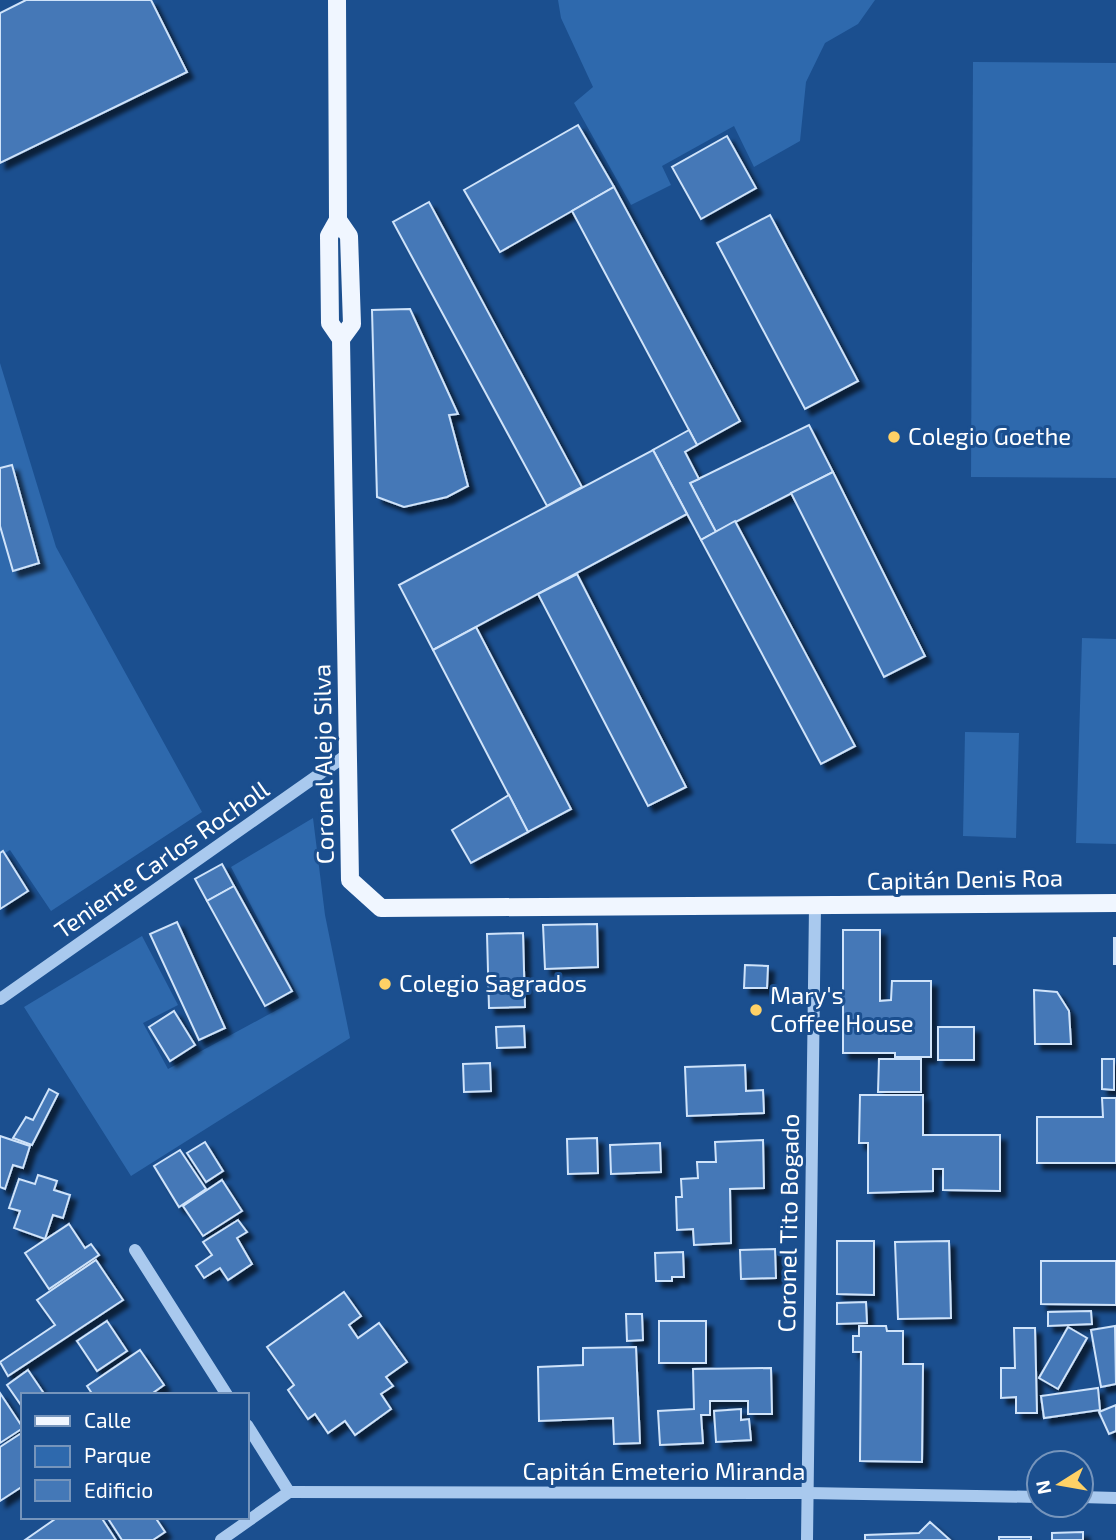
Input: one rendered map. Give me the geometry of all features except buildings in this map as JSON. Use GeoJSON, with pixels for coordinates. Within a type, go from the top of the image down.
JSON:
{"type":"FeatureCollection","features":[{"type":"Feature","properties":{"kind":"main road","name":"Coronel Alejo Silva"},"geometry":{"type":"LineString","coordinates":[[337,0],[338,220],[349,236],[352,324],[341,339],[351,880],[381,908],[815,906]]}},
{"type":"Feature","properties":{"kind":"main road","name":"Capitán Denis Roa"},"geometry":{"type":"LineString","coordinates":[[815,906],[1116,903]]}},
{"type":"Feature","properties":{"kind":"street","name":"Teniente Carlos Rocholl"},"geometry":{"type":"LineString","coordinates":[[0,999],[348,754]]}},
{"type":"Feature","properties":{"kind":"street","name":"Coronel Tito Bogado"},"geometry":{"type":"LineString","coordinates":[[807,1540],[815,906]]}},
{"type":"Feature","properties":{"kind":"street"},"geometry":{"type":"LineString","coordinates":[[135,1250],[226,1393]]}},
{"type":"Feature","properties":{"kind":"street"},"geometry":{"type":"LineString","coordinates":[[221,1540],[289,1492],[248,1427]]}},
{"type":"Feature","properties":{"kind":"street","name":"Capitán Emeterio Miranda"},"geometry":{"type":"LineString","coordinates":[[289,1492],[807,1493],[1025,1497]]}},
{"type":"Feature","properties":{"kind":"street"},"geometry":{"type":"LineString","coordinates":[[1095,1497],[1116,1498]]}},
{"type":"Feature","properties":{"kind":"green space"},"geometry":{"type":"Polygon","coordinates":[[[558,0],[875,0],[858,24],[825,43],[806,82],[800,141],[754,167],[734,126],[662,166],[671,185],[631,205],[574,103],[593,87],[561,18],[558,0]]]}},
{"type":"Feature","properties":{"kind":"green space"},"geometry":{"type":"Polygon","coordinates":[[[973,62],[1116,63],[1116,478],[971,477],[973,62]]]}},
{"type":"Feature","properties":{"kind":"green space"},"geometry":{"type":"Polygon","coordinates":[[[0,363],[56,547],[202,812],[51,911],[10,850],[0,856],[0,526],[13,570],[39,563],[12,465],[0,468],[0,363]]]}},
{"type":"Feature","properties":{"kind":"green space"},"geometry":{"type":"Polygon","coordinates":[[[1082,638],[1116,639],[1116,844],[1076,843],[1082,638]]]}},
{"type":"Feature","properties":{"kind":"green space"},"geometry":{"type":"Polygon","coordinates":[[[965,732],[1019,733],[1016,838],[963,836],[965,732]]]}},
{"type":"Feature","properties":{"kind":"green space"},"geometry":{"type":"Polygon","coordinates":[[[313,818],[325,915],[350,1038],[131,1176],[24,1007],[142,936],[178,1005],[143,1023],[168,1069],[299,998],[231,867],[313,818]]]}},
{"type":"Feature","properties":{"kind":"place","name":"Colegio Goethe"},"geometry":{"type":"Point","coordinates":[894,437]}},
{"type":"Feature","properties":{"kind":"place","name":"Colegio Sagrados"},"geometry":{"type":"Point","coordinates":[385,984]}},
{"type":"Feature","properties":{"kind":"place","name":"Mary's Coffee House"},"geometry":{"type":"Point","coordinates":[756,1010]}}]}
